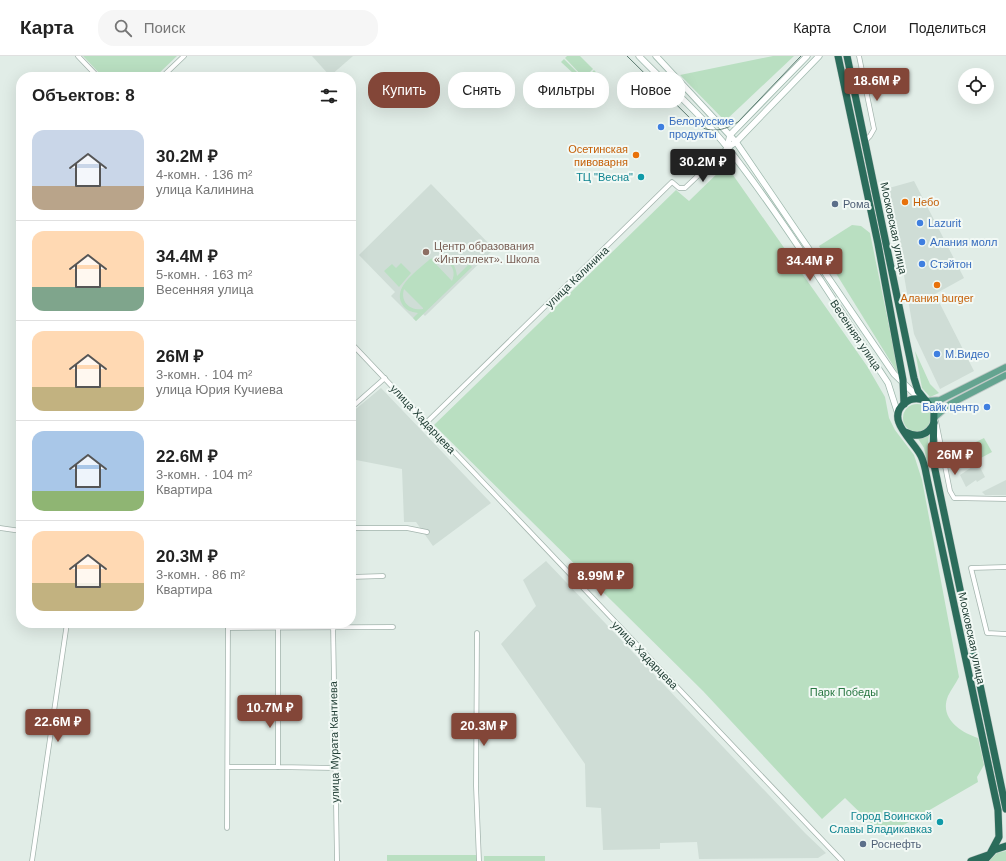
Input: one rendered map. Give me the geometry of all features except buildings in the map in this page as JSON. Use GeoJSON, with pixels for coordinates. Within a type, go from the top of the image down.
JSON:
{"type":"FeatureCollection","features":[{"type":"Feature","properties":{"kind":"highway","name":"Московская улица"},"geometry":{"type":"LineString","coordinates":[[838,56],[878,244],[903,384],[904,404]]}},
{"type":"Feature","properties":{"kind":"highway","name":"Московская улица"},"geometry":{"type":"LineString","coordinates":[[847,56],[914,378],[918,391],[923,400],[931,405],[935,420],[933,460],[1006,809]]}},
{"type":"Feature","properties":{"kind":"highway"},"geometry":{"type":"LineString","coordinates":[[898,414],[904,404],[909,400],[923,400]]}},
{"type":"Feature","properties":{"kind":"highway","name":"Московская улица"},"geometry":{"type":"LineString","coordinates":[[898,414],[899,424],[921,455],[923,462],[998,810],[999,836],[990,853]]}},
{"type":"Feature","properties":{"kind":"highway"},"geometry":{"type":"LineString","coordinates":[[905,432],[912,436],[924,434],[932,428],[935,420]]}},
{"type":"Feature","properties":{"kind":"highway"},"geometry":{"type":"LineString","coordinates":[[971,861],[1006,846]]}},
{"type":"Feature","properties":{"kind":"highway"},"geometry":{"type":"LineString","coordinates":[[984,861],[990,853]]}},
{"type":"Feature","properties":{"kind":"main road"},"geometry":{"type":"LineString","coordinates":[[923,400],[940,400],[1006,367]]}},
{"type":"Feature","properties":{"kind":"main road"},"geometry":{"type":"LineString","coordinates":[[935,420],[950,404],[1006,375]]}},
{"type":"Feature","properties":{"kind":"street"},"geometry":{"type":"LineString","coordinates":[[78,56],[93,72]]}},
{"type":"Feature","properties":{"kind":"street"},"geometry":{"type":"LineString","coordinates":[[167,72],[184,56]]}},
{"type":"Feature","properties":{"kind":"street","name":"Весенняя улица"},"geometry":{"type":"LineString","coordinates":[[639,56],[713,130],[727,148],[777,218],[888,383],[898,414]]}},
{"type":"Feature","properties":{"kind":"street","name":"Весенняя улица"},"geometry":{"type":"LineString","coordinates":[[656,56],[736,142],[894,374],[903,384],[923,400]]}},
{"type":"Feature","properties":{"kind":"street"},"geometry":{"type":"LineString","coordinates":[[727,148],[730,135],[806,56]]}},
{"type":"Feature","properties":{"kind":"street","name":"улица Калинина"},"geometry":{"type":"LineString","coordinates":[[427,422],[672,182],[679,188],[685,188],[727,148],[736,142],[820,56]]}},
{"type":"Feature","properties":{"kind":"street"},"geometry":{"type":"LineString","coordinates":[[859,56],[874,129],[865,141]]}},
{"type":"Feature","properties":{"kind":"street","name":"улица Хадарцева"},"geometry":{"type":"LineString","coordinates":[[356,348],[842,861]]}},
{"type":"Feature","properties":{"kind":"street"},"geometry":{"type":"LineString","coordinates":[[356,404],[385,378]]}},
{"type":"Feature","properties":{"kind":"street"},"geometry":{"type":"LineString","coordinates":[[935,420],[950,491],[954,498],[1006,499]]}},
{"type":"Feature","properties":{"kind":"street"},"geometry":{"type":"LineString","coordinates":[[0,528],[16,530]]}},
{"type":"Feature","properties":{"kind":"street"},"geometry":{"type":"LineString","coordinates":[[356,528],[407,528],[427,532]]}},
{"type":"Feature","properties":{"kind":"street"},"geometry":{"type":"LineString","coordinates":[[1006,568],[971,568],[987,633],[1006,634]]}},
{"type":"Feature","properties":{"kind":"street"},"geometry":{"type":"LineString","coordinates":[[356,577],[384,576]]}},
{"type":"Feature","properties":{"kind":"street"},"geometry":{"type":"LineString","coordinates":[[356,626],[393,627]]}},
{"type":"Feature","properties":{"kind":"street"},"geometry":{"type":"LineString","coordinates":[[32,861],[66,628]]}},
{"type":"Feature","properties":{"kind":"street"},"geometry":{"type":"LineString","coordinates":[[227,828],[228,628]]}},
{"type":"Feature","properties":{"kind":"street"},"geometry":{"type":"LineString","coordinates":[[278,628],[278,767]]}},
{"type":"Feature","properties":{"kind":"street","name":"улица Мурата Кантиева"},"geometry":{"type":"LineString","coordinates":[[333,628],[334,768],[337,861]]}},
{"type":"Feature","properties":{"kind":"street"},"geometry":{"type":"LineString","coordinates":[[477,633],[476,786],[479,861]]}},
{"type":"Feature","properties":{"kind":"street"},"geometry":{"type":"LineString","coordinates":[[228,767],[334,768]]}},
{"type":"Feature","properties":{"kind":"shaded area"},"geometry":{"type":"Polygon","coordinates":[[[312,56],[353,56],[335,72],[326,72],[312,56]]]}},
{"type":"Feature","properties":{"kind":"shaded area"},"geometry":{"type":"Polygon","coordinates":[[[914,181],[964,278],[935,294],[974,371],[940,389],[914,334],[889,188],[914,181]]]}},
{"type":"Feature","properties":{"kind":"shaded area","name":"Центр образования «Интеллект». Школа"},"geometry":{"type":"Polygon","coordinates":[[[431,184],[494,249],[425,316],[423,314],[416,321],[391,296],[395,292],[359,255],[431,184]]]}},
{"type":"Feature","properties":{"kind":"shaded area"},"geometry":{"type":"Polygon","coordinates":[[[381,388],[491,503],[433,546],[416,522],[404,522],[402,469],[356,460],[356,409],[381,388]]]}},
{"type":"Feature","properties":{"kind":"shaded area"},"geometry":{"type":"Polygon","coordinates":[[[978,463],[985,477],[977,482],[976,480],[966,487],[960,475],[978,463]]]}},
{"type":"Feature","properties":{"kind":"shaded area"},"geometry":{"type":"Polygon","coordinates":[[[1006,480],[1006,495],[985,495],[982,492],[1006,480]]]}},
{"type":"Feature","properties":{"kind":"shaded area"},"geometry":{"type":"Polygon","coordinates":[[[546,561],[805,833],[826,853],[818,858],[699,859],[697,842],[660,843],[660,849],[603,850],[601,808],[586,807],[585,764],[501,644],[536,606],[523,580],[546,561]]]}},
{"type":"Feature","properties":{"kind":"green space"},"geometry":{"type":"Polygon","coordinates":[[[83,56],[177,56],[160,72],[98,72],[83,56]]]}},
{"type":"Feature","properties":{"kind":"green space"},"geometry":{"type":"Polygon","coordinates":[[[567,56],[580,56],[593,69],[590,72],[578,72],[565,58],[567,56]]]}},
{"type":"Feature","properties":{"kind":"green space"},"geometry":{"type":"Polygon","coordinates":[[[773,56],[794,56],[725,121],[685,80],[685,74],[773,56]]]}},
{"type":"Feature","properties":{"kind":"green space"},"geometry":{"type":"Polygon","coordinates":[[[564,59],[577,72],[572,72],[561,62],[564,59]]]}},
{"type":"Feature","properties":{"kind":"green space","name":"Парк Победы"},"geometry":{"type":"Polygon","coordinates":[[[726,165],[867,366],[885,397],[889,418],[895,430],[914,455],[922,480],[959,677],[948,696],[946,711],[953,723],[958,728],[978,738],[984,765],[977,777],[978,782],[895,830],[878,830],[845,798],[822,819],[703,691],[434,425],[676,190],[689,201],[726,165]]]}},
{"type":"Feature","properties":{"kind":"green space"},"geometry":{"type":"Polygon","coordinates":[[[852,225],[861,226],[870,233],[899,375],[819,246],[852,225]]]}},
{"type":"Feature","properties":{"kind":"green space"},"geometry":{"type":"Polygon","coordinates":[[[441,257],[448,259],[453,264],[457,276],[469,264],[472,267],[416,321],[413,318],[418,313],[408,310],[403,306],[400,297],[401,291],[408,278],[430,259],[441,257]],[[440,260],[433,261],[452,281],[454,273],[452,267],[447,262],[440,260]],[[404,289],[403,298],[407,305],[414,309],[423,309],[423,308],[404,289]]]}},
{"type":"Feature","properties":{"kind":"green space"},"geometry":{"type":"Polygon","coordinates":[[[401,263],[411,273],[399,287],[384,271],[392,264],[396,268],[401,263]]]}},
{"type":"Feature","properties":{"kind":"green space"},"geometry":{"type":"Polygon","coordinates":[[[915,351],[930,384],[939,393],[930,397],[922,388],[915,351]]]}},
{"type":"Feature","properties":{"kind":"green space"},"geometry":{"type":"Polygon","coordinates":[[[917,404],[927,408],[931,418],[927,428],[917,432],[907,428],[903,418],[907,408],[917,404]]]}},
{"type":"Feature","properties":{"kind":"green space"},"geometry":{"type":"Polygon","coordinates":[[[929,435],[928,445],[931,467],[928,467],[924,448],[917,437],[929,435]]]}},
{"type":"Feature","properties":{"kind":"green space"},"geometry":{"type":"Polygon","coordinates":[[[984,438],[992,452],[964,467],[956,452],[984,438]]]}},
{"type":"Feature","properties":{"kind":"green space"},"geometry":{"type":"Polygon","coordinates":[[[1006,851],[1006,861],[989,861],[997,853],[1006,851]]]}},
{"type":"Feature","properties":{"kind":"green space"},"geometry":{"type":"Polygon","coordinates":[[[387,855],[477,855],[477,861],[387,861],[387,855]]]}},
{"type":"Feature","properties":{"kind":"green space"},"geometry":{"type":"Polygon","coordinates":[[[484,856],[545,856],[545,861],[484,861],[484,856]]]}},
{"type":"Feature","properties":{"kind":"tram line"},"geometry":{"type":"LineString","coordinates":[[627,56],[695,123],[705,129],[711,130],[727,128],[738,122],[801,56]]}},
{"type":"Feature","properties":{"kind":"place","name":"Белорусские продукты"},"geometry":{"type":"Point","coordinates":[661,127]}},
{"type":"Feature","properties":{"kind":"place","name":"Осетинская пивоварня"},"geometry":{"type":"Point","coordinates":[636,155]}},
{"type":"Feature","properties":{"kind":"place","name":"ТЦ \"Весна\""},"geometry":{"type":"Point","coordinates":[641,177]}},
{"type":"Feature","properties":{"kind":"place","name":"Небо"},"geometry":{"type":"Point","coordinates":[905,202]}},
{"type":"Feature","properties":{"kind":"place","name":"Рома"},"geometry":{"type":"Point","coordinates":[835,204]}},
{"type":"Feature","properties":{"kind":"place","name":"Lazurit"},"geometry":{"type":"Point","coordinates":[920,223]}},
{"type":"Feature","properties":{"kind":"place","name":"Алания молл"},"geometry":{"type":"Point","coordinates":[922,242]}},
{"type":"Feature","properties":{"kind":"place","name":"Центр образования «Интеллект». Школа"},"geometry":{"type":"Point","coordinates":[426,252]}},
{"type":"Feature","properties":{"kind":"place","name":"Стэйтон"},"geometry":{"type":"Point","coordinates":[922,264]}},
{"type":"Feature","properties":{"kind":"place","name":"Алания burger"},"geometry":{"type":"Point","coordinates":[937,285]}},
{"type":"Feature","properties":{"kind":"place","name":"М.Видео"},"geometry":{"type":"Point","coordinates":[937,354]}},
{"type":"Feature","properties":{"kind":"place","name":"Байк центр"},"geometry":{"type":"Point","coordinates":[987,407]}},
{"type":"Feature","properties":{"kind":"place","name":"Город Воинской Славы Владикавказ"},"geometry":{"type":"Point","coordinates":[940,822]}},
{"type":"Feature","properties":{"kind":"place","name":"Роснефть"},"geometry":{"type":"Point","coordinates":[863,844]}}]}
